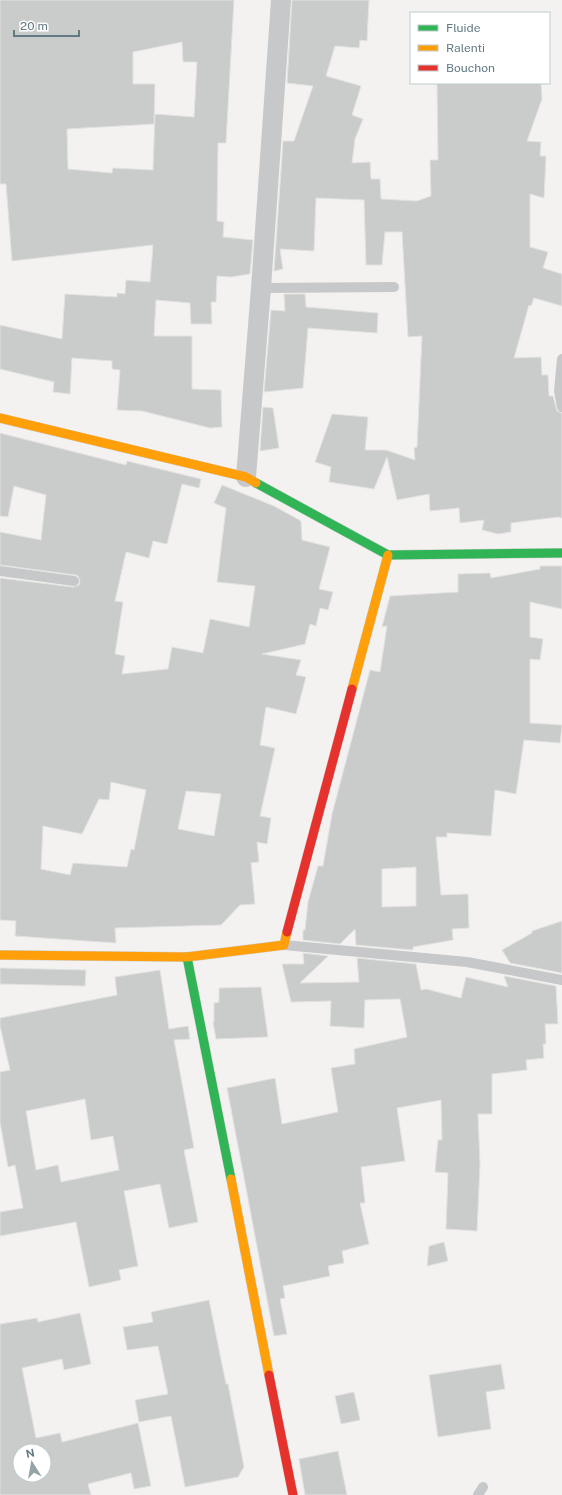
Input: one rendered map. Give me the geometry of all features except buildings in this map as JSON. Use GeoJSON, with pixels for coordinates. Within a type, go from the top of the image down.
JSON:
{"type":"FeatureCollection","features":[{"type":"Feature","properties":{"kind":"street"},"geometry":{"type":"LineString","coordinates":[[246,477],[261,288],[280,0]]}},
{"type":"Feature","properties":{"kind":"street"},"geometry":{"type":"LineString","coordinates":[[0,418],[246,477],[388,555],[562,553]]}},
{"type":"Feature","properties":{"kind":"street"},"geometry":{"type":"LineString","coordinates":[[0,955],[187,957],[284,945],[388,555]]}},
{"type":"Feature","properties":{"kind":"street"},"geometry":{"type":"LineString","coordinates":[[187,957],[293,1495]]}},
{"type":"Feature","properties":{"kind":"lane"},"geometry":{"type":"LineString","coordinates":[[261,288],[394,287]]}},
{"type":"Feature","properties":{"kind":"lane"},"geometry":{"type":"LineString","coordinates":[[562,360],[559,392],[562,407]]}},
{"type":"Feature","properties":{"kind":"lane"},"geometry":{"type":"LineString","coordinates":[[0,571],[74,581]]}},
{"type":"Feature","properties":{"kind":"lane"},"geometry":{"type":"LineString","coordinates":[[284,945],[467,962],[562,980]]}},
{"type":"Feature","properties":{"kind":"traffic: fast"},"geometry":{"type":"LineString","coordinates":[[256,483],[388,555],[562,553]]}},
{"type":"Feature","properties":{"kind":"traffic: fast"},"geometry":{"type":"LineString","coordinates":[[187,957],[231,1179]]}},
{"type":"Feature","properties":{"kind":"traffic: slow"},"geometry":{"type":"LineString","coordinates":[[0,418],[246,477],[256,483]]}},
{"type":"Feature","properties":{"kind":"traffic: slow"},"geometry":{"type":"LineString","coordinates":[[352,689],[388,555]]}},
{"type":"Feature","properties":{"kind":"traffic: slow"},"geometry":{"type":"LineString","coordinates":[[0,955],[187,957],[284,945],[287,932]]}},
{"type":"Feature","properties":{"kind":"traffic: slow"},"geometry":{"type":"LineString","coordinates":[[231,1179],[269,1375]]}},
{"type":"Feature","properties":{"kind":"traffic: jam"},"geometry":{"type":"LineString","coordinates":[[287,932],[352,689]]}},
{"type":"Feature","properties":{"kind":"traffic: jam"},"geometry":{"type":"LineString","coordinates":[[269,1375],[293,1495]]}}]}
